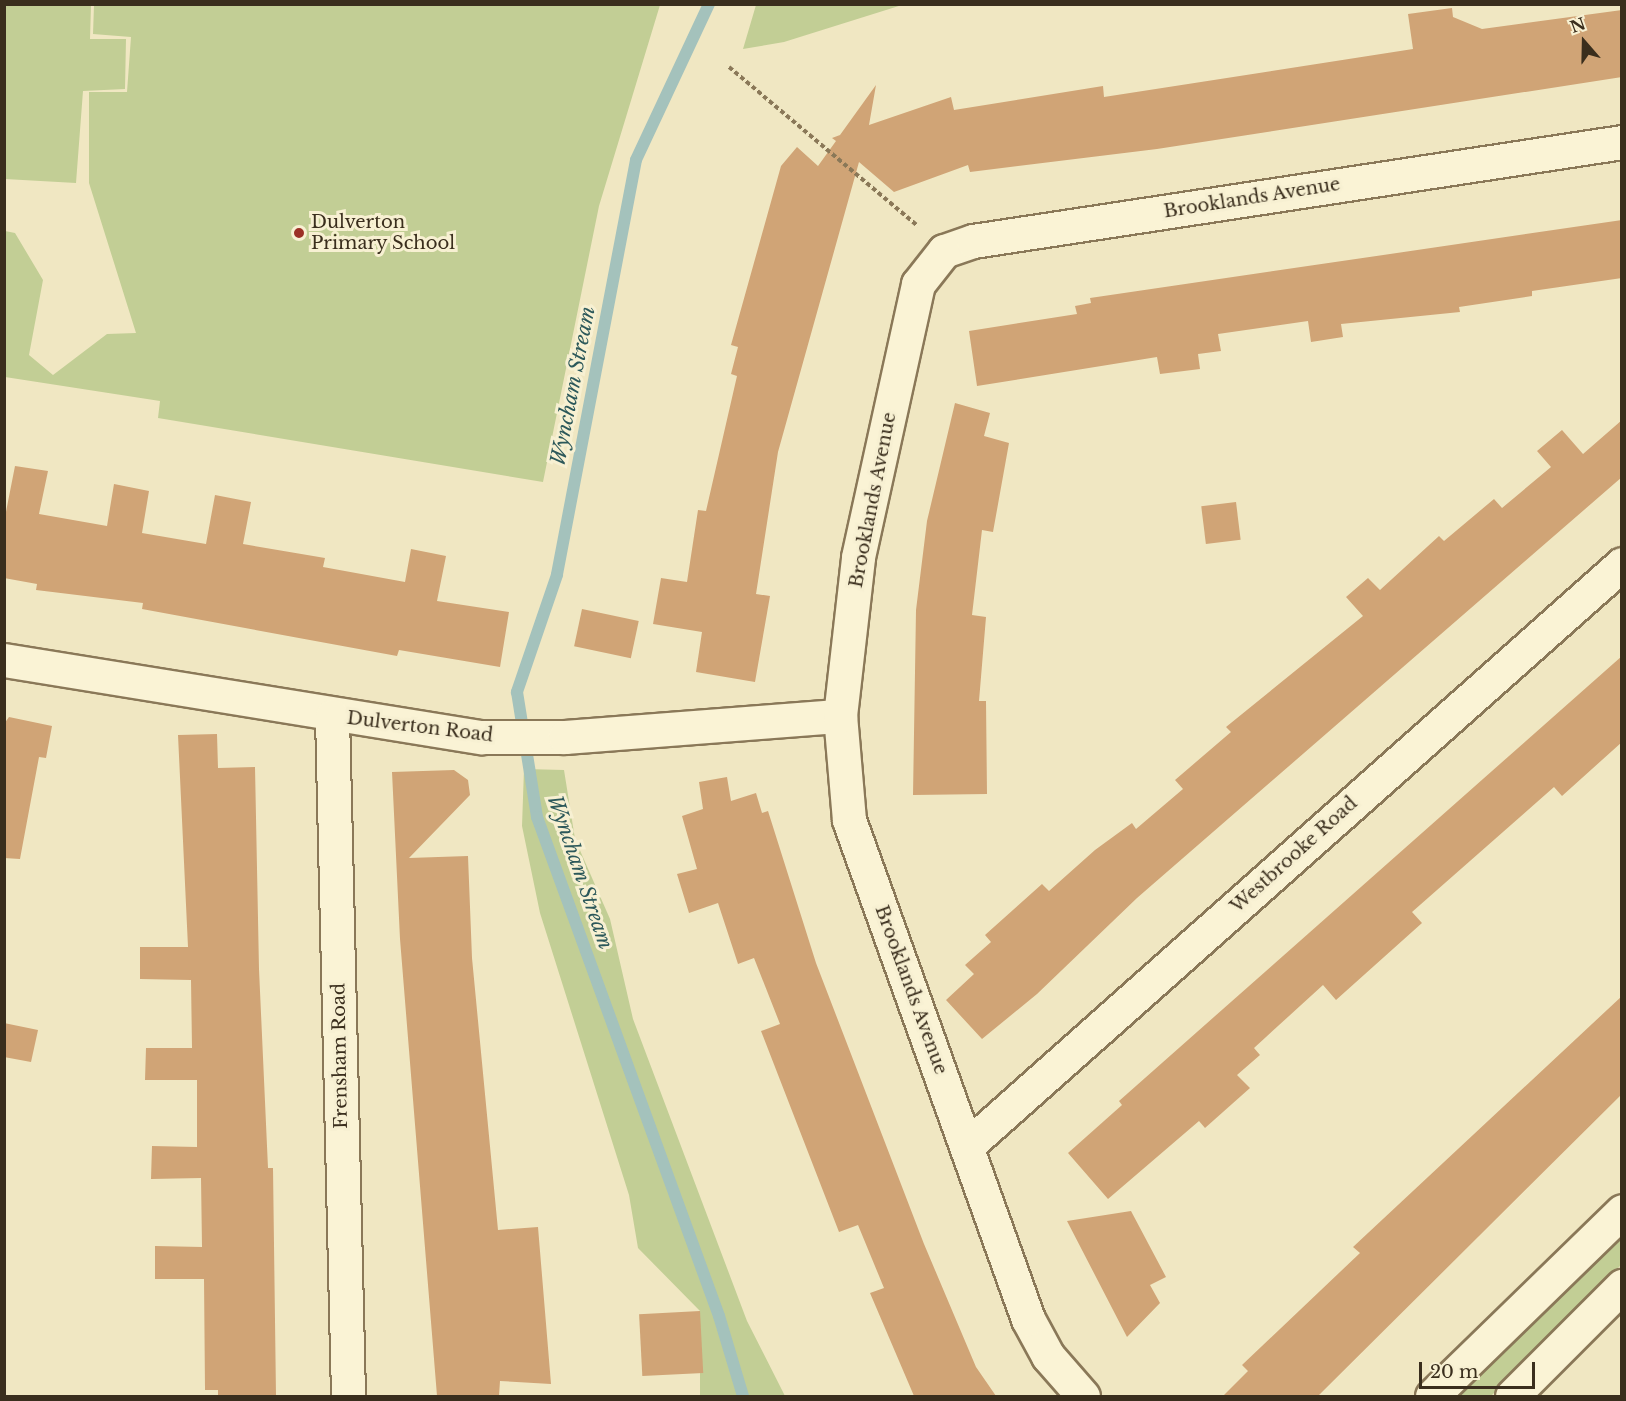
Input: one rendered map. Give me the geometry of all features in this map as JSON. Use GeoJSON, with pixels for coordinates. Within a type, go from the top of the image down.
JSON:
{"type":"FeatureCollection","features":[{"type":"Feature","properties":{"kind":"street","name":"Brooklands Avenue"},"geometry":{"type":"LineString","coordinates":[[1083,1396],[1048,1356],[1028,1319],[849,820],[840,716],[858,557],[915,296],[945,251],[973,241],[1622,142]]}},
{"type":"Feature","properties":{"kind":"street","name":"Westbrooke Road"},"geometry":{"type":"LineString","coordinates":[[967,1146],[1622,564]]}},
{"type":"Feature","properties":{"kind":"street","name":"Dulverton Road"},"geometry":{"type":"LineString","coordinates":[[4,660],[332,716],[482,737],[565,737],[840,716]]}},
{"type":"Feature","properties":{"kind":"street","name":"Frensham Road"},"geometry":{"type":"LineString","coordinates":[[332,716],[348,1396]]}},
{"type":"Feature","properties":{"kind":"street"},"geometry":{"type":"LineString","coordinates":[[1432,1396],[1622,1211]]}},
{"type":"Feature","properties":{"kind":"street"},"geometry":{"type":"LineString","coordinates":[[1512,1396],[1622,1286]]}},
{"type":"Feature","properties":{"kind":"path"},"geometry":{"type":"LineString","coordinates":[[729,67],[945,251]]}},
{"type":"Feature","properties":{"kind":"green space"},"geometry":{"type":"Polygon","coordinates":[[[756,4],[902,5],[784,42],[743,49],[756,4]]]}},
{"type":"Feature","properties":{"kind":"green space"},"geometry":{"type":"Polygon","coordinates":[[[4,5],[91,5],[90,39],[126,39],[125,89],[83,91],[76,183],[5,179],[4,5]]]}},
{"type":"Feature","properties":{"kind":"green space","name":"Dulverton Primary School"},"geometry":{"type":"Polygon","coordinates":[[[94,5],[660,5],[599,206],[543,482],[158,418],[160,401],[5,377],[5,231],[15,233],[43,280],[29,355],[53,375],[107,334],[136,333],[89,183],[89,92],[127,92],[131,37],[93,34],[94,5]]]}},
{"type":"Feature","properties":{"kind":"green space"},"geometry":{"type":"Polygon","coordinates":[[[524,769],[564,770],[575,839],[610,919],[633,1019],[747,1321],[785,1396],[700,1396],[700,1311],[638,1248],[629,1195],[540,913],[522,826],[524,769]]]}},
{"type":"Feature","properties":{"kind":"green space"},"geometry":{"type":"Polygon","coordinates":[[[1621,1230],[1621,1265],[1491,1396],[1458,1396],[1621,1230]]]}},
{"type":"Feature","properties":{"kind":"building"},"geometry":{"type":"Polygon","coordinates":[[[1452,8],[1453,17],[1482,29],[1622,10],[1622,77],[1157,149],[970,172],[968,165],[894,192],[859,162],[778,452],[756,594],[770,596],[755,682],[696,672],[702,632],[653,624],[661,578],[687,582],[698,510],[706,511],[737,376],[731,374],[738,347],[731,345],[781,166],[797,147],[818,166],[836,141],[832,138],[840,135],[876,85],[869,125],[951,97],[954,110],[1103,86],[1104,97],[1413,49],[1408,14],[1452,8]]]}},
{"type":"Feature","properties":{"kind":"building"},"geometry":{"type":"Polygon","coordinates":[[[1622,220],[1622,278],[1532,291],[1532,296],[1459,307],[1460,312],[1341,324],[1343,337],[1311,342],[1308,321],[1218,334],[1221,351],[1198,354],[1200,369],[1160,374],[1157,357],[977,386],[969,331],[1077,314],[1075,306],[1091,303],[1090,298],[1622,220]]]}},
{"type":"Feature","properties":{"kind":"building"},"geometry":{"type":"Polygon","coordinates":[[[955,403],[990,413],[984,436],[1009,443],[993,532],[982,530],[972,615],[986,617],[979,701],[986,701],[987,794],[913,795],[916,610],[927,521],[955,403]]]}},
{"type":"Feature","properties":{"kind":"building"},"geometry":{"type":"Polygon","coordinates":[[[1622,420],[1622,477],[1137,898],[1037,994],[982,1039],[946,1000],[974,974],[965,965],[991,942],[985,935],[1042,884],[1049,891],[1095,850],[1132,823],[1136,829],[1183,789],[1175,780],[1231,732],[1226,727],[1363,616],[1346,597],[1368,578],[1380,590],[1439,536],[1444,541],[1494,499],[1502,508],[1551,467],[1537,451],[1562,430],[1583,454],[1622,420]]]}},
{"type":"Feature","properties":{"kind":"building"},"geometry":{"type":"Polygon","coordinates":[[[15,466],[48,471],[39,514],[107,526],[114,484],[149,491],[142,533],[206,544],[215,495],[251,502],[243,544],[325,558],[323,567],[405,582],[411,549],[446,556],[437,601],[509,612],[500,667],[399,650],[397,656],[142,609],[143,603],[36,590],[37,584],[4,578],[4,522],[15,466]]]}},
{"type":"Feature","properties":{"kind":"building"},"geometry":{"type":"Polygon","coordinates":[[[1236,502],[1241,540],[1206,544],[1201,506],[1236,502]]]}},
{"type":"Feature","properties":{"kind":"building"},"geometry":{"type":"Polygon","coordinates":[[[582,609],[639,621],[631,658],[574,646],[582,609]]]}},
{"type":"Feature","properties":{"kind":"building"},"geometry":{"type":"Polygon","coordinates":[[[1622,656],[1622,742],[1562,796],[1554,787],[1412,912],[1422,923],[1336,1000],[1323,985],[1254,1048],[1260,1055],[1237,1075],[1250,1088],[1205,1128],[1199,1121],[1108,1199],[1068,1153],[1122,1105],[1119,1101],[1622,656]]]}},
{"type":"Feature","properties":{"kind":"building"},"geometry":{"type":"Polygon","coordinates":[[[9,717],[52,726],[46,758],[39,757],[20,859],[4,858],[4,724],[9,717]]]}},
{"type":"Feature","properties":{"kind":"building"},"geometry":{"type":"Polygon","coordinates":[[[217,734],[218,768],[255,767],[259,969],[268,1168],[273,1168],[276,1396],[218,1396],[218,1390],[205,1390],[204,1279],[155,1279],[155,1246],[202,1247],[201,1178],[151,1179],[152,1146],[197,1147],[197,1080],[145,1080],[146,1048],[192,1048],[191,980],[140,979],[140,947],[188,947],[178,735],[217,734]]]}},
{"type":"Feature","properties":{"kind":"building"},"geometry":{"type":"Polygon","coordinates":[[[454,770],[468,780],[470,795],[409,858],[468,856],[472,958],[498,1230],[538,1227],[551,1384],[500,1381],[499,1396],[437,1396],[400,939],[392,772],[454,770]]]}},
{"type":"Feature","properties":{"kind":"building"},"geometry":{"type":"Polygon","coordinates":[[[727,777],[731,801],[756,793],[762,813],[768,811],[816,963],[924,1244],[976,1367],[996,1396],[914,1396],[870,1293],[884,1288],[858,1225],[839,1232],[761,1031],[780,1024],[754,958],[738,964],[718,903],[689,913],[677,874],[697,869],[682,816],[703,809],[699,782],[727,777]]]}},
{"type":"Feature","properties":{"kind":"building"},"geometry":{"type":"Polygon","coordinates":[[[1622,996],[1622,1094],[1318,1396],[1223,1396],[1248,1371],[1242,1365],[1360,1253],[1353,1247],[1622,996]]]}},
{"type":"Feature","properties":{"kind":"building"},"geometry":{"type":"Polygon","coordinates":[[[4,1023],[38,1030],[31,1062],[4,1057],[4,1023]]]}},
{"type":"Feature","properties":{"kind":"building"},"geometry":{"type":"Polygon","coordinates":[[[1131,1211],[1166,1277],[1150,1285],[1160,1303],[1127,1337],[1067,1221],[1131,1211]]]}},
{"type":"Feature","properties":{"kind":"building"},"geometry":{"type":"Polygon","coordinates":[[[700,1311],[703,1373],[642,1376],[639,1314],[700,1311]]]}},
{"type":"Feature","properties":{"kind":"waterway","name":"Wyncham Stream"},"geometry":{"type":"LineString","coordinates":[[709,4],[636,160],[557,575],[517,692],[537,817],[719,1316],[743,1396]]}},
{"type":"Feature","properties":{"kind":"place","name":"Dulverton Primary School"},"geometry":{"type":"Point","coordinates":[299,233]}}]}
